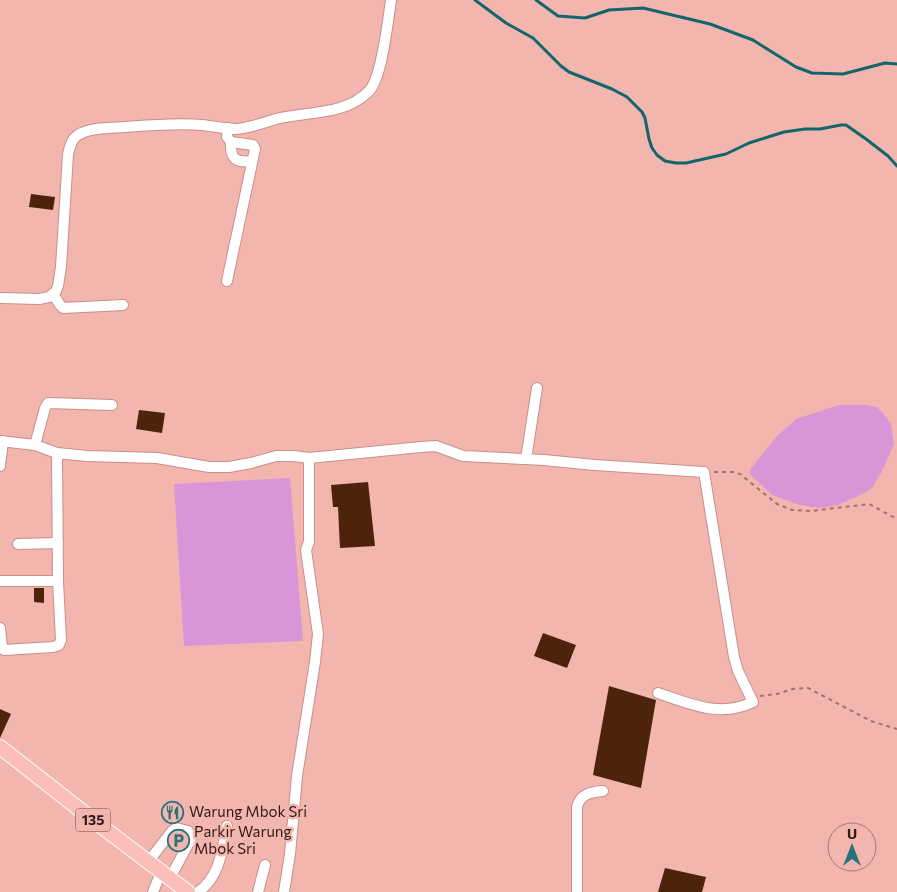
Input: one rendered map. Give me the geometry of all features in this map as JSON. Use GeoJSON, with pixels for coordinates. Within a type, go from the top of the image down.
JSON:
{"type":"FeatureCollection","features":[{"type":"Feature","properties":{"kind":"main road","name":"135"},"geometry":{"type":"LineString","coordinates":[[0,747],[188,892]]}},
{"type":"Feature","properties":{"kind":"street"},"geometry":{"type":"LineString","coordinates":[[0,298],[38,300],[53,294],[58,286],[61,267],[68,154],[70,145],[77,135],[113,128],[156,125],[247,127],[285,117],[338,109],[369,91],[375,81],[380,68],[391,0]]}},
{"type":"Feature","properties":{"kind":"street"},"geometry":{"type":"LineString","coordinates":[[228,128],[227,137],[231,142],[232,155],[242,162],[252,161]]}},
{"type":"Feature","properties":{"kind":"street"},"geometry":{"type":"LineString","coordinates":[[227,281],[254,149],[253,145],[231,142]]}},
{"type":"Feature","properties":{"kind":"street"},"geometry":{"type":"LineString","coordinates":[[53,294],[64,308],[123,304]]}},
{"type":"Feature","properties":{"kind":"street"},"geometry":{"type":"LineString","coordinates":[[526,459],[537,388]]}},
{"type":"Feature","properties":{"kind":"street"},"geometry":{"type":"LineString","coordinates":[[35,445],[48,403],[112,405]]}},
{"type":"Feature","properties":{"kind":"street"},"geometry":{"type":"LineString","coordinates":[[0,466],[1,441],[35,445],[57,453],[157,458],[209,467],[229,467],[276,456],[309,458],[436,446],[463,456],[704,472],[734,657],[738,671],[753,702],[736,708],[716,709],[693,705],[658,693]]}},
{"type":"Feature","properties":{"kind":"street"},"geometry":{"type":"LineString","coordinates":[[0,628],[4,650],[54,647],[59,645],[61,640],[58,581],[57,453]]}},
{"type":"Feature","properties":{"kind":"street"},"geometry":{"type":"LineString","coordinates":[[284,892],[290,854],[297,776],[318,634],[306,550],[308,542],[309,458]]}},
{"type":"Feature","properties":{"kind":"street"},"geometry":{"type":"LineString","coordinates":[[18,544],[58,543]]}},
{"type":"Feature","properties":{"kind":"street"},"geometry":{"type":"LineString","coordinates":[[0,581],[58,581]]}},
{"type":"Feature","properties":{"kind":"street"},"geometry":{"type":"LineString","coordinates":[[577,892],[578,802],[582,797],[590,793],[603,791]]}},
{"type":"Feature","properties":{"kind":"street"},"geometry":{"type":"LineString","coordinates":[[198,892],[205,887],[218,868],[227,826]]}},
{"type":"Feature","properties":{"kind":"street"},"geometry":{"type":"LineString","coordinates":[[148,862],[172,831],[176,828],[188,831],[192,839],[153,892]]}},
{"type":"Feature","properties":{"kind":"street"},"geometry":{"type":"LineString","coordinates":[[258,892],[265,864]]}},
{"type":"Feature","properties":{"kind":"path"},"geometry":{"type":"LineString","coordinates":[[704,472],[733,472],[740,474],[777,504],[792,510],[812,512],[869,504],[897,519]]}},
{"type":"Feature","properties":{"kind":"path"},"geometry":{"type":"LineString","coordinates":[[753,702],[755,697],[758,696],[808,688],[871,721],[897,729]]}},
{"type":"Feature","properties":{"kind":"shaded area"},"geometry":{"type":"Polygon","coordinates":[[[839,405],[877,407],[891,424],[894,444],[872,488],[838,505],[819,508],[800,505],[772,495],[750,474],[750,470],[777,436],[796,419],[839,405]]]}},
{"type":"Feature","properties":{"kind":"shaded area"},"geometry":{"type":"Polygon","coordinates":[[[290,478],[303,641],[184,646],[174,484],[290,478]]]}},
{"type":"Feature","properties":{"kind":"building"},"geometry":{"type":"Polygon","coordinates":[[[31,194],[55,197],[53,210],[29,207],[31,194]]]}},
{"type":"Feature","properties":{"kind":"building"},"geometry":{"type":"Polygon","coordinates":[[[139,410],[165,413],[162,433],[136,429],[139,410]]]}},
{"type":"Feature","properties":{"kind":"building"},"geometry":{"type":"Polygon","coordinates":[[[368,482],[375,546],[340,548],[338,507],[333,507],[331,485],[368,482]]]}},
{"type":"Feature","properties":{"kind":"building"},"geometry":{"type":"Polygon","coordinates":[[[34,588],[44,588],[44,603],[34,602],[34,588]]]}},
{"type":"Feature","properties":{"kind":"building"},"geometry":{"type":"Polygon","coordinates":[[[543,633],[576,645],[567,668],[534,656],[543,633]]]}},
{"type":"Feature","properties":{"kind":"building"},"geometry":{"type":"Polygon","coordinates":[[[609,686],[656,700],[641,788],[593,775],[609,686]]]}},
{"type":"Feature","properties":{"kind":"building"},"geometry":{"type":"Polygon","coordinates":[[[0,709],[11,714],[0,738],[0,709]]]}},
{"type":"Feature","properties":{"kind":"building"},"geometry":{"type":"Polygon","coordinates":[[[665,868],[706,877],[702,892],[658,892],[665,868]]]}},
{"type":"Feature","properties":{"kind":"waterway"},"geometry":{"type":"LineString","coordinates":[[475,0],[506,23],[533,38],[569,72],[627,97],[642,112],[652,148],[665,161],[686,163],[726,154],[749,143],[784,132],[846,125],[888,156],[897,166]]}},
{"type":"Feature","properties":{"kind":"waterway"},"geometry":{"type":"LineString","coordinates":[[536,0],[558,16],[585,18],[609,10],[643,8],[710,24],[753,40],[796,67],[812,73],[843,74],[885,63],[897,64]]}},
{"type":"Feature","properties":{"kind":"place","name":"Warung Mbok Sri"},"geometry":{"type":"Point","coordinates":[173,812]}},
{"type":"Feature","properties":{"kind":"place","name":"Parkir Warung Mbok Sri"},"geometry":{"type":"Point","coordinates":[178,841]}}]}
